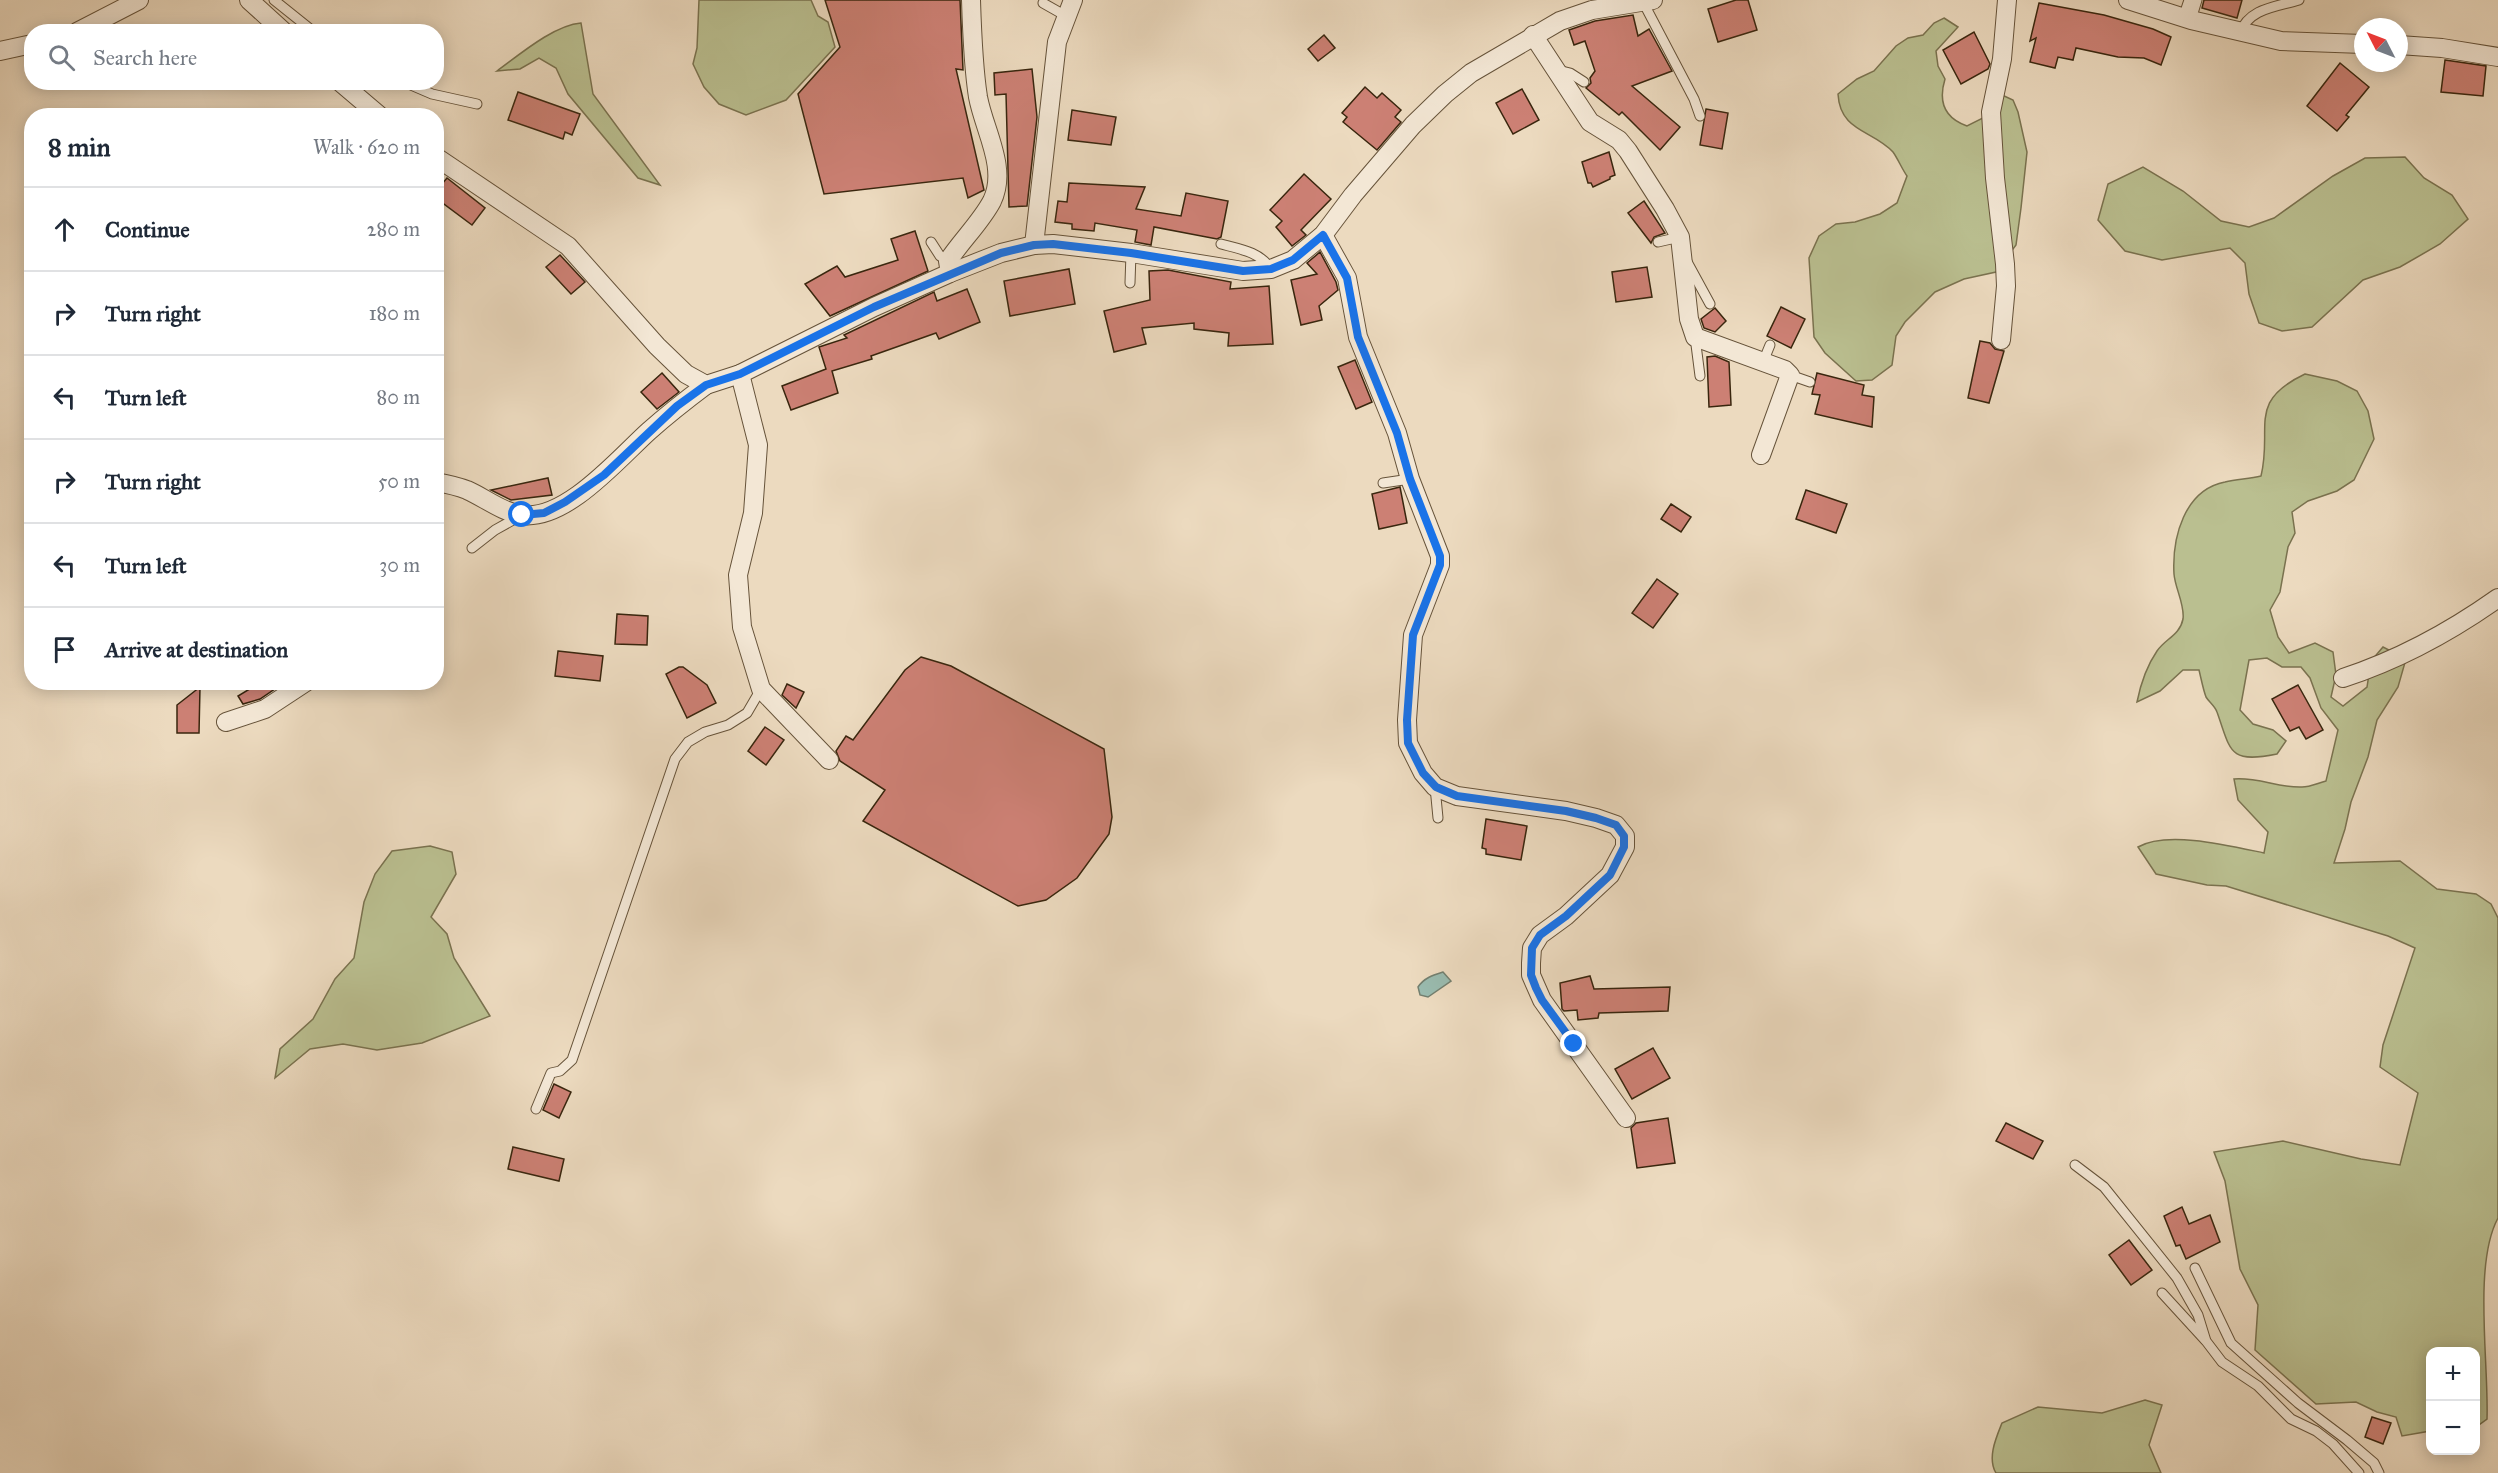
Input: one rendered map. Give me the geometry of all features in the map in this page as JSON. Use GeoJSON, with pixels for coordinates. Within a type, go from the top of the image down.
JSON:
{"type":"FeatureCollection","features":[{"type":"Feature","properties":{"kind":"street"},"geometry":{"type":"LineString","coordinates":[[92,24],[139,0]]}},
{"type":"Feature","properties":{"kind":"street"},"geometry":{"type":"LineString","coordinates":[[249,0],[275,24]]}},
{"type":"Feature","properties":{"kind":"street"},"geometry":{"type":"LineString","coordinates":[[949,267],[992,200],[996,182],[996,165],[979,100],[971,0]]}},
{"type":"Feature","properties":{"kind":"street"},"geometry":{"type":"LineString","coordinates":[[2001,340],[2006,286],[1991,112],[2002,59],[2007,0]]}},
{"type":"Feature","properties":{"kind":"street"},"geometry":{"type":"LineString","coordinates":[[2127,0],[2187,19],[2281,41],[2354,44]]}},
{"type":"Feature","properties":{"kind":"street"},"geometry":{"type":"LineString","coordinates":[[444,484],[469,490],[499,507],[522,515],[544,513],[565,502],[604,475],[677,406],[706,385],[740,374],[949,267],[1001,253],[1034,245],[1053,244],[1131,253],[1243,271],[1271,269],[1293,260],[1323,235],[1353,195],[1406,134],[1445,94],[1471,73],[1560,21],[1592,10],[1648,1]]}},
{"type":"Feature","properties":{"kind":"street"},"geometry":{"type":"LineString","coordinates":[[1034,245],[1057,42],[1070,8]]}},
{"type":"Feature","properties":{"kind":"street"},"geometry":{"type":"LineString","coordinates":[[1533,35],[1590,122],[1619,140],[1628,151],[1681,246],[1689,319],[1695,337],[1785,370],[1790,375],[1761,455]]}},
{"type":"Feature","properties":{"kind":"street"},"geometry":{"type":"LineString","coordinates":[[0,51],[24,46]]}},
{"type":"Feature","properties":{"kind":"street"},"geometry":{"type":"LineString","coordinates":[[2408,46],[2442,48],[2498,57]]}},
{"type":"Feature","properties":{"kind":"street"},"geometry":{"type":"LineString","coordinates":[[349,90],[371,108]]}},
{"type":"Feature","properties":{"kind":"street"},"geometry":{"type":"LineString","coordinates":[[444,162],[568,246],[657,346],[686,374],[706,385]]}},
{"type":"Feature","properties":{"kind":"street"},"geometry":{"type":"LineString","coordinates":[[1323,235],[1347,278],[1358,337],[1397,433],[1410,479],[1440,556],[1440,565],[1413,635],[1407,720],[1408,743],[1423,773],[1436,787],[1457,796],[1566,811],[1596,818],[1616,825],[1624,836],[1624,847],[1610,875],[1566,916],[1540,935],[1532,948],[1531,975],[1542,1000],[1626,1118]]}},
{"type":"Feature","properties":{"kind":"street"},"geometry":{"type":"LineString","coordinates":[[740,374],[758,445],[753,513],[738,575],[742,627],[761,689],[829,760]]}},
{"type":"Feature","properties":{"kind":"street"},"geometry":{"type":"LineString","coordinates":[[2343,678],[2403,654],[2461,622],[2498,598]]}},
{"type":"Feature","properties":{"kind":"street"},"geometry":{"type":"LineString","coordinates":[[226,722],[265,709],[294,690]]}},
{"type":"Feature","properties":{"kind":"lane"},"geometry":{"type":"LineString","coordinates":[[274,0],[304,24]]}},
{"type":"Feature","properties":{"kind":"lane"},"geometry":{"type":"LineString","coordinates":[[2187,19],[2189,0]]}},
{"type":"Feature","properties":{"kind":"lane"},"geometry":{"type":"LineString","coordinates":[[2187,19],[2197,0]]}},
{"type":"Feature","properties":{"kind":"lane"},"geometry":{"type":"LineString","coordinates":[[2240,33],[2244,22],[2251,15],[2270,7],[2299,0]]}},
{"type":"Feature","properties":{"kind":"lane"},"geometry":{"type":"LineString","coordinates":[[1648,1],[1700,116]]}},
{"type":"Feature","properties":{"kind":"lane"},"geometry":{"type":"LineString","coordinates":[[1043,3],[1070,8]]}},
{"type":"Feature","properties":{"kind":"lane"},"geometry":{"type":"LineString","coordinates":[[1556,69],[1570,73],[1584,82]]}},
{"type":"Feature","properties":{"kind":"lane"},"geometry":{"type":"LineString","coordinates":[[423,90],[477,104]]}},
{"type":"Feature","properties":{"kind":"lane"},"geometry":{"type":"LineString","coordinates":[[931,242],[949,267]]}},
{"type":"Feature","properties":{"kind":"lane"},"geometry":{"type":"LineString","coordinates":[[1658,242],[1681,246],[1710,304]]}},
{"type":"Feature","properties":{"kind":"lane"},"geometry":{"type":"LineString","coordinates":[[1221,244],[1248,251],[1265,260],[1271,269]]}},
{"type":"Feature","properties":{"kind":"lane"},"geometry":{"type":"LineString","coordinates":[[1130,283],[1131,253]]}},
{"type":"Feature","properties":{"kind":"lane"},"geometry":{"type":"LineString","coordinates":[[1695,337],[1700,376]]}},
{"type":"Feature","properties":{"kind":"lane"},"geometry":{"type":"LineString","coordinates":[[1763,362],[1770,345]]}},
{"type":"Feature","properties":{"kind":"lane"},"geometry":{"type":"LineString","coordinates":[[1790,375],[1810,382]]}},
{"type":"Feature","properties":{"kind":"lane"},"geometry":{"type":"LineString","coordinates":[[1383,483],[1410,479]]}},
{"type":"Feature","properties":{"kind":"lane"},"geometry":{"type":"LineString","coordinates":[[472,548],[495,530],[522,515]]}},
{"type":"Feature","properties":{"kind":"lane"},"geometry":{"type":"LineString","coordinates":[[536,1109],[543,1087],[551,1073],[560,1071],[572,1060],[675,759],[688,742],[705,732],[728,725],[747,713],[761,689]]}},
{"type":"Feature","properties":{"kind":"lane"},"geometry":{"type":"LineString","coordinates":[[1436,787],[1438,818]]}},
{"type":"Feature","properties":{"kind":"lane"},"geometry":{"type":"LineString","coordinates":[[2075,1165],[2104,1187],[2177,1278],[2198,1315],[2206,1341]]}},
{"type":"Feature","properties":{"kind":"lane"},"geometry":{"type":"LineString","coordinates":[[2195,1268],[2231,1343],[2298,1403],[2348,1440],[2374,1463],[2379,1473]]}},
{"type":"Feature","properties":{"kind":"lane"},"geometry":{"type":"LineString","coordinates":[[2163,1293],[2222,1362],[2258,1386],[2291,1419],[2316,1431],[2333,1444],[2359,1473]]}},
{"type":"Feature","properties":{"kind":"green space"},"geometry":{"type":"Polygon","coordinates":[[[699,0],[811,0],[818,16],[828,22],[835,47],[786,100],[746,115],[719,104],[704,87],[693,64],[697,48],[699,0]]]}},
{"type":"Feature","properties":{"kind":"green space"},"geometry":{"type":"Polygon","coordinates":[[[1944,18],[1958,27],[1936,51],[1938,66],[1945,79],[1942,95],[1948,114],[1967,126],[1983,118],[2002,95],[2013,100],[2018,112],[2027,152],[2016,245],[1996,272],[1964,279],[1935,292],[1905,322],[1896,336],[1892,365],[1872,380],[1856,381],[1825,353],[1814,337],[1809,258],[1819,236],[1836,224],[1855,222],[1880,214],[1897,203],[1907,176],[1893,152],[1851,123],[1845,116],[1838,94],[1857,79],[1874,71],[1896,46],[1908,38],[1923,35],[1934,23],[1944,18]]]}},
{"type":"Feature","properties":{"kind":"green space"},"geometry":{"type":"Polygon","coordinates":[[[581,23],[593,94],[660,185],[638,178],[568,94],[556,68],[539,58],[520,69],[497,71],[548,35],[581,23]]]}},
{"type":"Feature","properties":{"kind":"green space"},"geometry":{"type":"Polygon","coordinates":[[[2405,157],[2424,178],[2452,195],[2468,219],[2440,244],[2400,267],[2363,280],[2312,327],[2282,331],[2259,323],[2249,294],[2245,263],[2230,248],[2162,260],[2125,251],[2098,220],[2108,184],[2143,167],[2183,191],[2221,221],[2249,227],[2274,218],[2333,176],[2365,158],[2405,157]]]}},
{"type":"Feature","properties":{"kind":"green space"},"geometry":{"type":"Polygon","coordinates":[[[2305,374],[2337,381],[2357,391],[2368,411],[2374,439],[2354,480],[2337,491],[2308,501],[2292,512],[2295,533],[2288,547],[2280,592],[2270,610],[2278,637],[2289,653],[2315,643],[2333,652],[2336,675],[2331,697],[2343,706],[2367,687],[2371,661],[2383,647],[2406,659],[2398,687],[2377,720],[2368,757],[2351,802],[2334,863],[2400,861],[2437,889],[2476,894],[2491,904],[2498,918],[2498,1218],[2490,1238],[2484,1287],[2487,1419],[2480,1424],[2480,1347],[2426,1347],[2426,1432],[2402,1436],[2396,1417],[2377,1412],[2356,1402],[2316,1404],[2255,1350],[2258,1305],[2240,1269],[2225,1181],[2214,1152],[2283,1141],[2361,1159],[2400,1165],[2418,1093],[2380,1067],[2383,1045],[2415,948],[2388,936],[2226,886],[2207,885],[2156,874],[2138,847],[2150,842],[2182,840],[2200,841],[2264,853],[2268,832],[2238,800],[2234,779],[2293,787],[2326,781],[2338,730],[2321,708],[2310,678],[2301,667],[2282,667],[2267,658],[2249,660],[2240,710],[2253,724],[2273,730],[2286,741],[2277,754],[2249,757],[2234,751],[2225,736],[2216,710],[2206,697],[2199,670],[2183,670],[2160,691],[2137,702],[2142,681],[2150,663],[2160,647],[2179,629],[2183,619],[2183,608],[2174,574],[2174,560],[2178,531],[2183,518],[2199,495],[2211,487],[2261,476],[2264,459],[2265,417],[2268,406],[2275,395],[2287,384],[2305,374]]]}},
{"type":"Feature","properties":{"kind":"green space"},"geometry":{"type":"Polygon","coordinates":[[[430,846],[452,852],[456,874],[431,917],[447,934],[454,958],[490,1016],[422,1043],[377,1050],[343,1044],[310,1049],[275,1078],[280,1049],[313,1019],[335,979],[354,958],[364,902],[375,874],[392,851],[430,846]]]}},
{"type":"Feature","properties":{"kind":"green space"},"geometry":{"type":"Polygon","coordinates":[[[2145,1400],[2162,1405],[2149,1445],[2161,1473],[1996,1473],[1993,1467],[1992,1455],[2002,1423],[2038,1407],[2102,1413],[2145,1400]]]}},
{"type":"Feature","properties":{"kind":"water"},"geometry":{"type":"Polygon","coordinates":[[[1443,972],[1451,981],[1428,997],[1420,995],[1418,987],[1423,981],[1443,972]]]}},
{"type":"Feature","properties":{"kind":"building"},"geometry":{"type":"Polygon","coordinates":[[[825,0],[960,0],[963,70],[956,69],[984,190],[968,198],[963,178],[824,194],[798,94],[840,47],[825,0]]]}},
{"type":"Feature","properties":{"kind":"building"},"geometry":{"type":"Polygon","coordinates":[[[1736,0],[1748,0],[1757,30],[1718,42],[1708,9],[1736,0]]]}},
{"type":"Feature","properties":{"kind":"building"},"geometry":{"type":"Polygon","coordinates":[[[2204,0],[2242,0],[2237,18],[2202,8],[2204,0]]]}},
{"type":"Feature","properties":{"kind":"building"},"geometry":{"type":"Polygon","coordinates":[[[2039,3],[2104,15],[2153,29],[2171,37],[2161,65],[2144,58],[2118,57],[2076,48],[2073,60],[2058,57],[2055,68],[2030,62],[2036,38],[2030,41],[2039,3]]]}},
{"type":"Feature","properties":{"kind":"building"},"geometry":{"type":"Polygon","coordinates":[[[1633,15],[1638,36],[1649,29],[1672,71],[1632,86],[1680,127],[1660,150],[1622,112],[1619,115],[1586,88],[1591,83],[1590,78],[1595,71],[1585,41],[1574,45],[1569,30],[1595,21],[1633,15]]]}},
{"type":"Feature","properties":{"kind":"building"},"geometry":{"type":"Polygon","coordinates":[[[1974,32],[1990,64],[1988,69],[1961,84],[1943,50],[1974,32]]]}},
{"type":"Feature","properties":{"kind":"building"},"geometry":{"type":"Polygon","coordinates":[[[1324,35],[1335,48],[1318,61],[1308,49],[1324,35]]]}},
{"type":"Feature","properties":{"kind":"building"},"geometry":{"type":"Polygon","coordinates":[[[2445,60],[2486,66],[2483,96],[2441,92],[2445,60]]]}},
{"type":"Feature","properties":{"kind":"building"},"geometry":{"type":"Polygon","coordinates":[[[2340,63],[2369,87],[2346,115],[2349,117],[2337,131],[2307,106],[2340,63]]]}},
{"type":"Feature","properties":{"kind":"building"},"geometry":{"type":"Polygon","coordinates":[[[1032,69],[1037,117],[1027,206],[1009,207],[1006,94],[995,95],[994,73],[1032,69]]]}},
{"type":"Feature","properties":{"kind":"building"},"geometry":{"type":"Polygon","coordinates":[[[1365,87],[1377,98],[1382,93],[1401,110],[1395,117],[1401,122],[1377,150],[1343,122],[1347,117],[1342,113],[1365,87]]]}},
{"type":"Feature","properties":{"kind":"building"},"geometry":{"type":"Polygon","coordinates":[[[1522,89],[1539,120],[1513,134],[1496,103],[1522,89]]]}},
{"type":"Feature","properties":{"kind":"building"},"geometry":{"type":"Polygon","coordinates":[[[518,92],[580,114],[572,135],[565,132],[563,139],[508,120],[518,92]]]}},
{"type":"Feature","properties":{"kind":"building"},"geometry":{"type":"Polygon","coordinates":[[[1706,109],[1728,113],[1722,149],[1700,145],[1706,109]]]}},
{"type":"Feature","properties":{"kind":"building"},"geometry":{"type":"Polygon","coordinates":[[[1072,110],[1116,117],[1111,145],[1068,140],[1072,110]]]}},
{"type":"Feature","properties":{"kind":"building"},"geometry":{"type":"Polygon","coordinates":[[[1609,152],[1615,175],[1593,187],[1591,183],[1588,183],[1582,162],[1609,152]]]}},
{"type":"Feature","properties":{"kind":"building"},"geometry":{"type":"Polygon","coordinates":[[[1304,174],[1331,199],[1301,230],[1306,235],[1292,246],[1276,227],[1282,221],[1270,210],[1304,174]]]}},
{"type":"Feature","properties":{"kind":"building"},"geometry":{"type":"Polygon","coordinates":[[[447,178],[485,208],[472,225],[444,204],[444,182],[447,178]]]}},
{"type":"Feature","properties":{"kind":"building"},"geometry":{"type":"Polygon","coordinates":[[[1069,183],[1145,187],[1136,209],[1181,216],[1186,193],[1228,201],[1221,237],[1217,239],[1154,227],[1151,245],[1135,242],[1137,230],[1095,223],[1094,231],[1072,229],[1072,224],[1055,222],[1058,201],[1067,202],[1069,183]]]}},
{"type":"Feature","properties":{"kind":"building"},"geometry":{"type":"Polygon","coordinates":[[[1644,201],[1665,233],[1654,237],[1651,243],[1628,213],[1644,201]]]}},
{"type":"Feature","properties":{"kind":"building"},"geometry":{"type":"Polygon","coordinates":[[[915,231],[928,271],[830,316],[805,284],[837,266],[845,277],[898,260],[891,239],[915,231]]]}},
{"type":"Feature","properties":{"kind":"building"},"geometry":{"type":"Polygon","coordinates":[[[1320,252],[1338,290],[1319,306],[1322,320],[1301,325],[1291,280],[1317,274],[1307,263],[1320,252]]]}},
{"type":"Feature","properties":{"kind":"building"},"geometry":{"type":"Polygon","coordinates":[[[560,255],[585,282],[571,294],[546,267],[560,255]]]}},
{"type":"Feature","properties":{"kind":"building"},"geometry":{"type":"Polygon","coordinates":[[[1647,267],[1652,297],[1616,302],[1612,272],[1647,267]]]}},
{"type":"Feature","properties":{"kind":"building"},"geometry":{"type":"Polygon","coordinates":[[[1069,269],[1075,304],[1010,316],[1004,281],[1069,269]]]}},
{"type":"Feature","properties":{"kind":"building"},"geometry":{"type":"Polygon","coordinates":[[[1168,270],[1231,282],[1230,289],[1269,286],[1273,344],[1228,346],[1229,333],[1194,329],[1194,323],[1142,328],[1146,344],[1114,352],[1104,311],[1150,300],[1149,271],[1168,270]]]}},
{"type":"Feature","properties":{"kind":"building"},"geometry":{"type":"Polygon","coordinates":[[[967,289],[980,322],[939,339],[936,333],[871,356],[872,359],[832,371],[838,393],[791,410],[782,386],[826,369],[819,347],[847,338],[844,335],[934,292],[937,301],[967,289]]]}},
{"type":"Feature","properties":{"kind":"building"},"geometry":{"type":"Polygon","coordinates":[[[1781,307],[1805,319],[1791,348],[1767,336],[1781,307]]]}},
{"type":"Feature","properties":{"kind":"building"},"geometry":{"type":"Polygon","coordinates":[[[1715,308],[1726,321],[1715,332],[1704,328],[1701,319],[1715,308]]]}},
{"type":"Feature","properties":{"kind":"building"},"geometry":{"type":"Polygon","coordinates":[[[1980,341],[1990,343],[1995,349],[2004,351],[1989,403],[1968,398],[1980,341]]]}},
{"type":"Feature","properties":{"kind":"building"},"geometry":{"type":"Polygon","coordinates":[[[1715,356],[1729,362],[1731,405],[1709,407],[1707,357],[1715,356]]]}},
{"type":"Feature","properties":{"kind":"building"},"geometry":{"type":"Polygon","coordinates":[[[1355,360],[1372,402],[1356,409],[1338,367],[1355,360]]]}},
{"type":"Feature","properties":{"kind":"building"},"geometry":{"type":"Polygon","coordinates":[[[662,373],[679,392],[657,409],[641,392],[662,373]]]}},
{"type":"Feature","properties":{"kind":"building"},"geometry":{"type":"Polygon","coordinates":[[[1817,373],[1864,385],[1862,395],[1874,397],[1872,427],[1815,414],[1820,395],[1812,394],[1817,373]]]}},
{"type":"Feature","properties":{"kind":"building"},"geometry":{"type":"Polygon","coordinates":[[[548,478],[552,495],[511,500],[491,490],[548,478]]]}},
{"type":"Feature","properties":{"kind":"building"},"geometry":{"type":"Polygon","coordinates":[[[1400,487],[1407,523],[1379,529],[1372,494],[1400,487]]]}},
{"type":"Feature","properties":{"kind":"building"},"geometry":{"type":"Polygon","coordinates":[[[1806,490],[1847,504],[1836,533],[1796,519],[1806,490]]]}},
{"type":"Feature","properties":{"kind":"building"},"geometry":{"type":"Polygon","coordinates":[[[1671,504],[1691,517],[1681,532],[1661,519],[1671,504]]]}},
{"type":"Feature","properties":{"kind":"building"},"geometry":{"type":"Polygon","coordinates":[[[1657,579],[1678,594],[1653,628],[1632,613],[1657,579]]]}},
{"type":"Feature","properties":{"kind":"building"},"geometry":{"type":"Polygon","coordinates":[[[617,614],[648,616],[647,645],[615,644],[617,614]]]}},
{"type":"Feature","properties":{"kind":"building"},"geometry":{"type":"Polygon","coordinates":[[[558,651],[603,656],[600,681],[555,676],[558,651]]]}},
{"type":"Feature","properties":{"kind":"building"},"geometry":{"type":"Polygon","coordinates":[[[921,657],[951,666],[1104,749],[1112,817],[1109,834],[1077,878],[1046,900],[1018,906],[863,821],[885,790],[840,761],[836,751],[846,736],[853,740],[905,670],[921,657]]]}},
{"type":"Feature","properties":{"kind":"building"},"geometry":{"type":"Polygon","coordinates":[[[683,667],[707,685],[716,703],[687,718],[666,674],[683,667]]]}},
{"type":"Feature","properties":{"kind":"building"},"geometry":{"type":"Polygon","coordinates":[[[787,684],[804,692],[796,708],[782,695],[787,684]]]}},
{"type":"Feature","properties":{"kind":"building"},"geometry":{"type":"Polygon","coordinates":[[[2298,685],[2323,730],[2306,739],[2299,727],[2290,731],[2272,699],[2298,685]]]}},
{"type":"Feature","properties":{"kind":"building"},"geometry":{"type":"Polygon","coordinates":[[[196,690],[200,690],[199,733],[177,733],[177,705],[196,690]]]}},
{"type":"Feature","properties":{"kind":"building"},"geometry":{"type":"Polygon","coordinates":[[[248,690],[273,690],[260,699],[243,704],[238,696],[248,690]]]}},
{"type":"Feature","properties":{"kind":"building"},"geometry":{"type":"Polygon","coordinates":[[[765,727],[784,740],[766,765],[748,751],[765,727]]]}},
{"type":"Feature","properties":{"kind":"building"},"geometry":{"type":"Polygon","coordinates":[[[1486,819],[1527,826],[1521,860],[1486,854],[1486,849],[1482,848],[1486,819]]]}},
{"type":"Feature","properties":{"kind":"building"},"geometry":{"type":"Polygon","coordinates":[[[1590,976],[1594,989],[1670,987],[1668,1011],[1599,1013],[1598,1018],[1578,1020],[1577,1010],[1564,1011],[1562,1009],[1560,983],[1590,976]]]}},
{"type":"Feature","properties":{"kind":"building"},"geometry":{"type":"Polygon","coordinates":[[[1653,1048],[1670,1078],[1632,1099],[1615,1069],[1653,1048]]]}},
{"type":"Feature","properties":{"kind":"building"},"geometry":{"type":"Polygon","coordinates":[[[554,1084],[571,1092],[559,1118],[543,1110],[554,1084]]]}},
{"type":"Feature","properties":{"kind":"building"},"geometry":{"type":"Polygon","coordinates":[[[1668,1118],[1675,1163],[1637,1168],[1631,1128],[1636,1123],[1668,1118]]]}},
{"type":"Feature","properties":{"kind":"building"},"geometry":{"type":"Polygon","coordinates":[[[2006,1123],[2043,1141],[2033,1159],[1996,1141],[2006,1123]]]}},
{"type":"Feature","properties":{"kind":"building"},"geometry":{"type":"Polygon","coordinates":[[[513,1147],[564,1159],[559,1181],[508,1169],[513,1147]]]}},
{"type":"Feature","properties":{"kind":"building"},"geometry":{"type":"Polygon","coordinates":[[[2182,1207],[2189,1224],[2210,1215],[2220,1242],[2186,1259],[2180,1245],[2176,1246],[2164,1216],[2182,1207]]]}},
{"type":"Feature","properties":{"kind":"building"},"geometry":{"type":"Polygon","coordinates":[[[2129,1240],[2152,1270],[2131,1285],[2109,1255],[2129,1240]]]}},
{"type":"Feature","properties":{"kind":"building"},"geometry":{"type":"Polygon","coordinates":[[[2372,1417],[2391,1423],[2383,1444],[2365,1437],[2372,1417]]]}},
{"type":"Feature","properties":{"kind":"route"},"geometry":{"type":"LineString","coordinates":[[522,515],[544,513],[565,502],[604,475],[677,406],[706,385],[740,374],[874,307],[1001,253],[1034,245],[1053,244],[1131,253],[1243,271],[1271,269],[1293,260],[1323,235],[1347,278],[1358,337],[1397,433],[1410,479],[1440,556],[1440,565],[1413,635],[1407,720],[1408,743],[1414,758],[1430,783],[1457,796],[1566,811],[1596,818],[1616,825],[1624,836],[1624,847],[1610,875],[1566,916],[1540,935],[1532,948],[1531,975],[1536,988],[1574,1044]]}}]}
